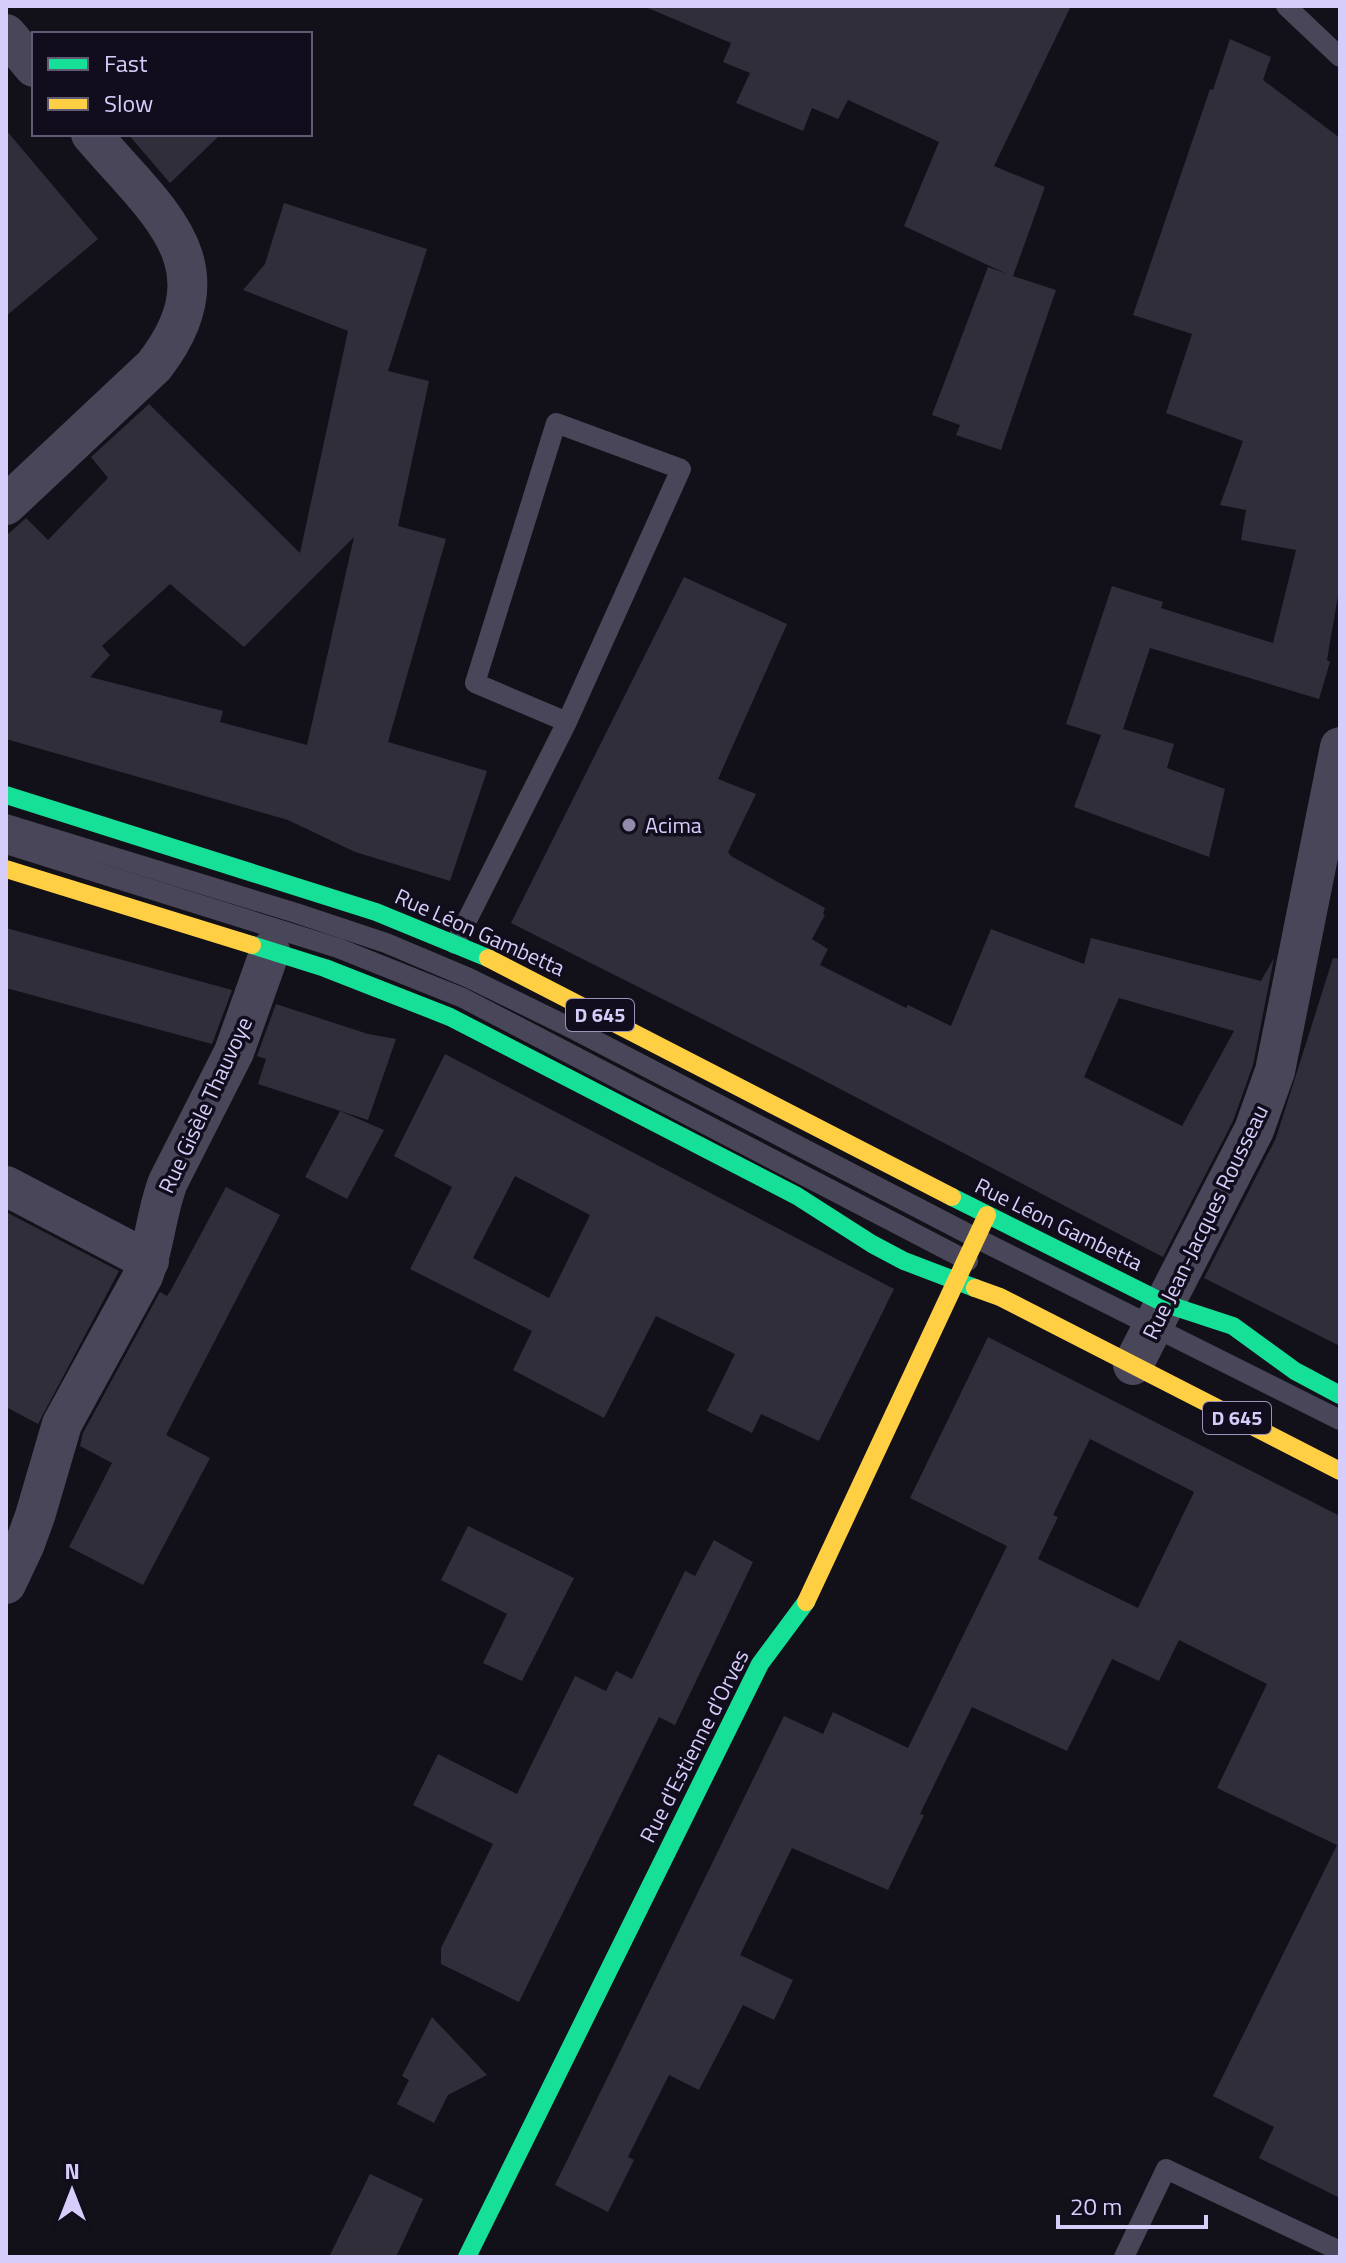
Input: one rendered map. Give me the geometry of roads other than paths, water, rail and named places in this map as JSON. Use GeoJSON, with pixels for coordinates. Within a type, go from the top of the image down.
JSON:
{"type":"FeatureCollection","features":[{"type":"Feature","properties":{"kind":"main road","name":"Rue Léon Gambetta"},"geometry":{"type":"LineString","coordinates":[[6,795],[376,912],[492,960],[987,1215],[1148,1336]]}},
{"type":"Feature","properties":{"kind":"main road","name":"D 645"},"geometry":{"type":"LineString","coordinates":[[6,869],[374,985],[450,1017],[797,1196],[883,1250],[1000,1297],[1148,1336],[1340,1471]]}},
{"type":"Feature","properties":{"kind":"main road","name":"Rue d'Estienne d'Orves"},"geometry":{"type":"LineString","coordinates":[[467,2257],[760,1664],[802,1609],[816,1585],[956,1281],[980,1267],[976,1238],[987,1215]]}},
{"type":"Feature","properties":{"kind":"main road","name":"D 645"},"geometry":{"type":"LineString","coordinates":[[1148,1336],[1233,1326],[1295,1371],[1340,1395]]}},
{"type":"Feature","properties":{"kind":"street"},"geometry":{"type":"LineString","coordinates":[[6,34],[32,65]]}},
{"type":"Feature","properties":{"kind":"street"},"geometry":{"type":"LineString","coordinates":[[6,505],[154,366],[180,325],[187,301],[185,255],[175,233],[93,136]]}},
{"type":"Feature","properties":{"kind":"street","name":"Rue Jean-Jacques Rousseau"},"geometry":{"type":"LineString","coordinates":[[1148,1336],[1254,1130],[1275,1071],[1340,747]]}},
{"type":"Feature","properties":{"kind":"street","name":"Rue Gisèle Thauvoye"},"geometry":{"type":"LineString","coordinates":[[6,1584],[30,1531],[62,1424],[149,1261],[164,1192],[234,1052],[270,951]]}},
{"type":"Feature","properties":{"kind":"street"},"geometry":{"type":"LineString","coordinates":[[6,1186],[149,1261]]}},
{"type":"Feature","properties":{"kind":"lane"},"geometry":{"type":"LineString","coordinates":[[1286,6],[1340,57]]}},
{"type":"Feature","properties":{"kind":"lane"},"geometry":{"type":"LineString","coordinates":[[455,944],[567,722],[681,469],[556,423],[475,683],[567,722]]}},
{"type":"Feature","properties":{"kind":"lane"},"geometry":{"type":"LineString","coordinates":[[6,824],[296,913],[427,960],[550,1017],[976,1238],[1148,1336],[1218,1386]]}},
{"type":"Feature","properties":{"kind":"lane"},"geometry":{"type":"LineString","coordinates":[[6,844],[327,945],[435,986],[567,1050],[980,1267],[1340,1420]]}},
{"type":"Feature","properties":{"kind":"lane"},"geometry":{"type":"LineString","coordinates":[[1124,2257],[1166,2169],[1340,2251]]}},
{"type":"Feature","properties":{"kind":"place","name":"Acima"},"geometry":{"type":"Point","coordinates":[629,825]}}]}
